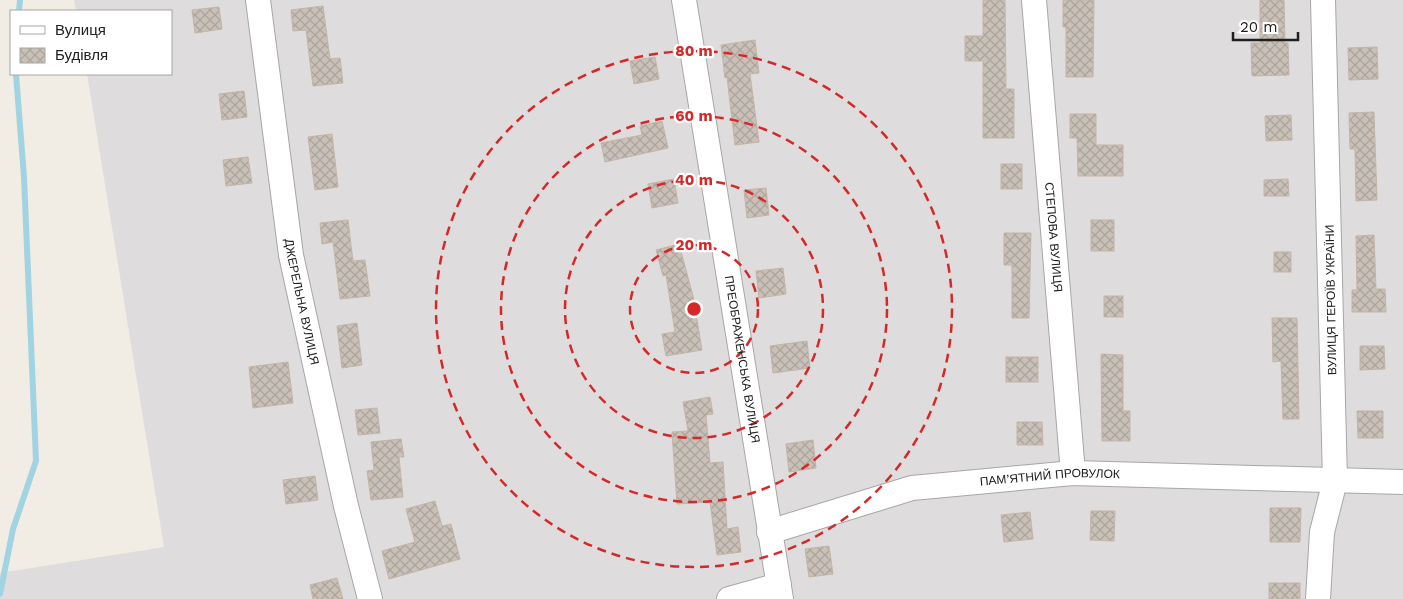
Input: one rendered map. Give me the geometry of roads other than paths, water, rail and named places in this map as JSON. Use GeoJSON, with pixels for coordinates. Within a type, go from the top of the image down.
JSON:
{"type":"FeatureCollection","features":[{"type":"Feature","properties":{"kind":"street","name":"ДЖЕРЕЛЬНА ВУЛИЦЯ"},"geometry":{"type":"LineString","coordinates":[[258,0],[291,254],[346,506],[370,599]]}},
{"type":"Feature","properties":{"kind":"street","name":"ПРЕОБРАЖЕНСЬКА ВУЛИЦЯ"},"geometry":{"type":"LineString","coordinates":[[684,0],[780,592]]}},
{"type":"Feature","properties":{"kind":"street","name":"СТЕПОВА ВУЛИЦЯ"},"geometry":{"type":"LineString","coordinates":[[1034,0],[1073,473]]}},
{"type":"Feature","properties":{"kind":"street","name":"ВУЛИЦЯ ГЕРОЇВ УКРАЇНИ"},"geometry":{"type":"LineString","coordinates":[[1318,599],[1322,532],[1335,481],[1323,0]]}},
{"type":"Feature","properties":{"kind":"street","name":"ПАМ’ЯТНИЙ ПРОВУЛОК"},"geometry":{"type":"LineString","coordinates":[[769,532],[912,488],[1073,473],[1403,482]]}},
{"type":"Feature","properties":{"kind":"street"},"geometry":{"type":"LineString","coordinates":[[729,599],[780,592]]}},
{"type":"Feature","properties":{"kind":"waterway"},"geometry":{"type":"LineString","coordinates":[[19,10],[20,0]]}},
{"type":"Feature","properties":{"kind":"waterway"},"geometry":{"type":"LineString","coordinates":[[0,594],[13,529],[36,461],[24,177],[16,75]]}}]}
